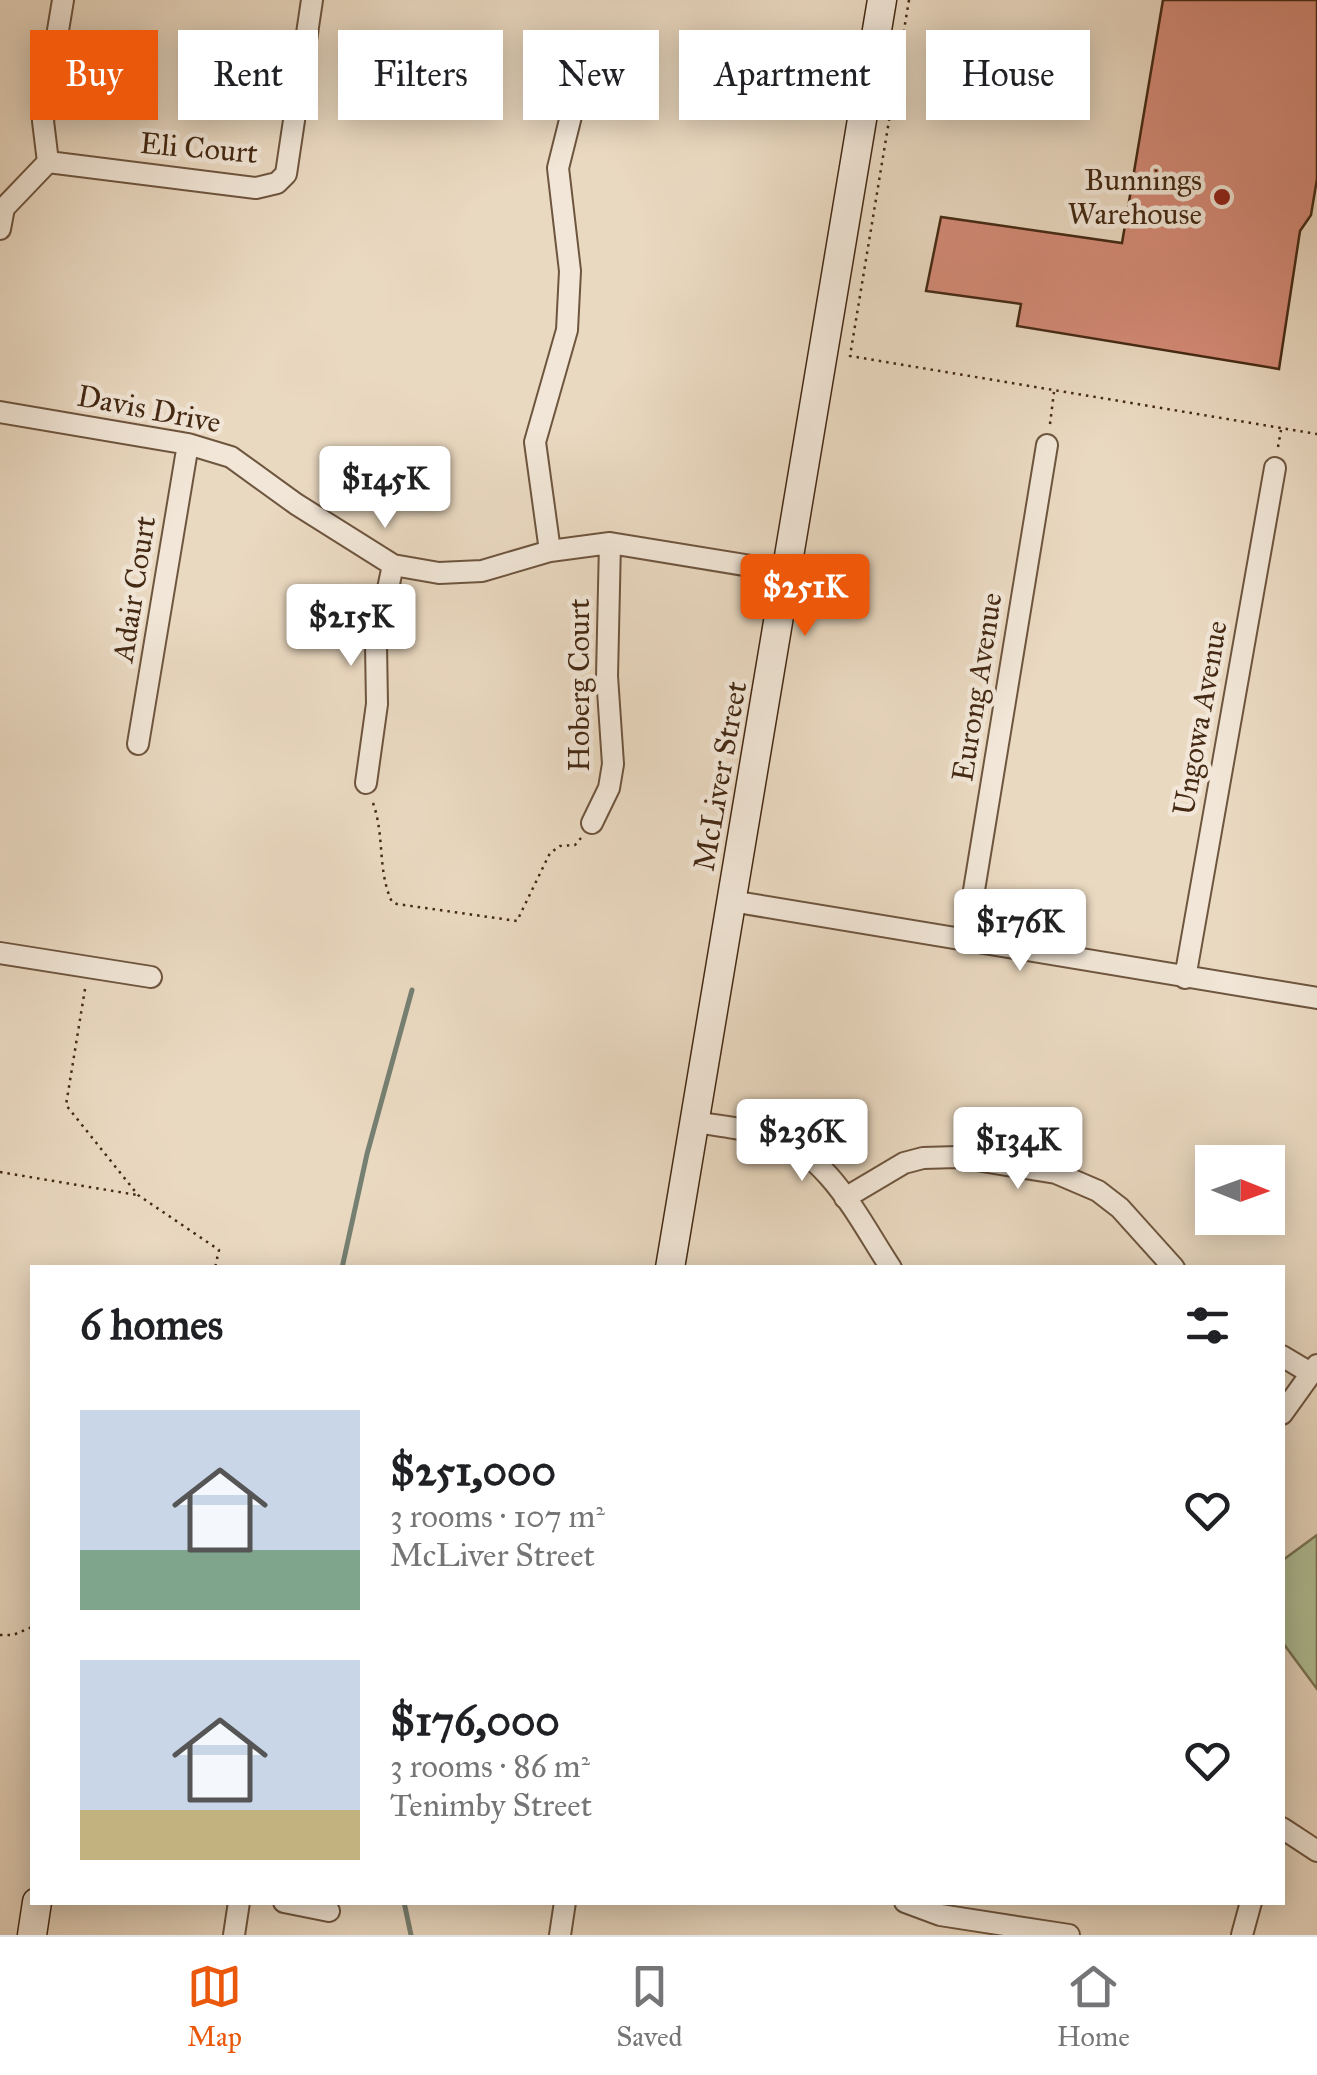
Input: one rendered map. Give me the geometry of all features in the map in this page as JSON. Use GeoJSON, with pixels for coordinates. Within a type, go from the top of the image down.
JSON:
{"type":"FeatureCollection","features":[{"type":"Feature","properties":{"kind":"street"},"geometry":{"type":"LineString","coordinates":[[0,229],[4,208],[48,162],[43,122],[62,0]]}},
{"type":"Feature","properties":{"kind":"street","name":"Eli Court"},"geometry":{"type":"LineString","coordinates":[[48,162],[256,188],[277,183],[286,174],[312,0]]}},
{"type":"Feature","properties":{"kind":"street","name":"McLiver Street"},"geometry":{"type":"LineString","coordinates":[[671,1265],[882,0]]}},
{"type":"Feature","properties":{"kind":"street"},"geometry":{"type":"LineString","coordinates":[[550,551],[535,442],[567,330],[570,271],[558,168],[570,120]]}},
{"type":"Feature","properties":{"kind":"street","name":"Davis Drive"},"geometry":{"type":"LineString","coordinates":[[0,412],[188,444],[231,457],[393,566],[439,573],[482,571],[550,551],[610,544],[787,572]]}},
{"type":"Feature","properties":{"kind":"street","name":"Adair Court"},"geometry":{"type":"LineString","coordinates":[[138,744],[188,444]]}},
{"type":"Feature","properties":{"kind":"street","name":"Eurong Avenue"},"geometry":{"type":"LineString","coordinates":[[966,939],[1047,446]]}},
{"type":"Feature","properties":{"kind":"street","name":"Ungowa Avenue"},"geometry":{"type":"LineString","coordinates":[[1185,978],[1275,468]]}},
{"type":"Feature","properties":{"kind":"street","name":"Hoberg Court"},"geometry":{"type":"LineString","coordinates":[[592,823],[609,788],[614,764],[607,676],[610,544]]}},
{"type":"Feature","properties":{"kind":"street"},"geometry":{"type":"LineString","coordinates":[[366,782],[377,704],[376,645],[393,566]]}},
{"type":"Feature","properties":{"kind":"street"},"geometry":{"type":"LineString","coordinates":[[731,901],[1317,998]]}},
{"type":"Feature","properties":{"kind":"street"},"geometry":{"type":"LineString","coordinates":[[0,953],[151,978]]}},
{"type":"Feature","properties":{"kind":"street"},"geometry":{"type":"LineString","coordinates":[[695,1122],[766,1134],[786,1142],[820,1166],[889,1265]]}},
{"type":"Feature","properties":{"kind":"street"},"geometry":{"type":"LineString","coordinates":[[845,1198],[904,1163],[923,1158],[958,1158],[1056,1173],[1098,1191],[1120,1208],[1171,1265]]}},
{"type":"Feature","properties":{"kind":"street"},"geometry":{"type":"LineString","coordinates":[[1285,1357],[1314,1370],[1285,1410]]}},
{"type":"Feature","properties":{"kind":"street"},"geometry":{"type":"LineString","coordinates":[[1285,1837],[1317,1852]]}},
{"type":"Feature","properties":{"kind":"street"},"geometry":{"type":"LineString","coordinates":[[32,1935],[37,1905]]}},
{"type":"Feature","properties":{"kind":"street"},"geometry":{"type":"LineString","coordinates":[[234,1935],[239,1905]]}},
{"type":"Feature","properties":{"kind":"street"},"geometry":{"type":"LineString","coordinates":[[301,1905],[329,1910]]}},
{"type":"Feature","properties":{"kind":"street"},"geometry":{"type":"LineString","coordinates":[[560,1935],[565,1905]]}},
{"type":"Feature","properties":{"kind":"street"},"geometry":{"type":"LineString","coordinates":[[913,1905],[940,1915],[1070,1935]]}},
{"type":"Feature","properties":{"kind":"street"},"geometry":{"type":"LineString","coordinates":[[1242,1935],[1250,1905]]}},
{"type":"Feature","properties":{"kind":"path"},"geometry":{"type":"LineString","coordinates":[[909,0],[850,356],[1317,434]]}},
{"type":"Feature","properties":{"kind":"path"},"geometry":{"type":"LineString","coordinates":[[1047,446],[1054,390]]}},
{"type":"Feature","properties":{"kind":"path"},"geometry":{"type":"LineString","coordinates":[[1275,468],[1282,428]]}},
{"type":"Feature","properties":{"kind":"path"},"geometry":{"type":"LineString","coordinates":[[366,782],[380,822],[384,886],[397,904],[517,921],[550,853],[560,846],[575,844],[592,823]]}},
{"type":"Feature","properties":{"kind":"path"},"geometry":{"type":"LineString","coordinates":[[88,967],[66,1105],[138,1195],[219,1250],[216,1265]]}},
{"type":"Feature","properties":{"kind":"path"},"geometry":{"type":"LineString","coordinates":[[0,1172],[138,1195]]}},
{"type":"Feature","properties":{"kind":"path"},"geometry":{"type":"LineString","coordinates":[[0,1635],[13,1635],[30,1628]]}},
{"type":"Feature","properties":{"kind":"green space"},"geometry":{"type":"Polygon","coordinates":[[[1317,1535],[1317,1689],[1285,1646],[1285,1559],[1317,1535]]]}},
{"type":"Feature","properties":{"kind":"building","name":"Bunnings Warehouse"},"geometry":{"type":"Polygon","coordinates":[[[1163,0],[1317,0],[1317,179],[1311,215],[1300,231],[1279,369],[1017,326],[1021,304],[926,291],[941,217],[1122,243],[1163,0]]]}},
{"type":"Feature","properties":{"kind":"waterway"},"geometry":{"type":"LineString","coordinates":[[343,1265],[367,1154],[412,990]]}},
{"type":"Feature","properties":{"kind":"waterway"},"geometry":{"type":"LineString","coordinates":[[405,1905],[411,1935]]}},
{"type":"Feature","properties":{"kind":"place","name":"Bunnings Warehouse"},"geometry":{"type":"Point","coordinates":[1222,197]}}]}
